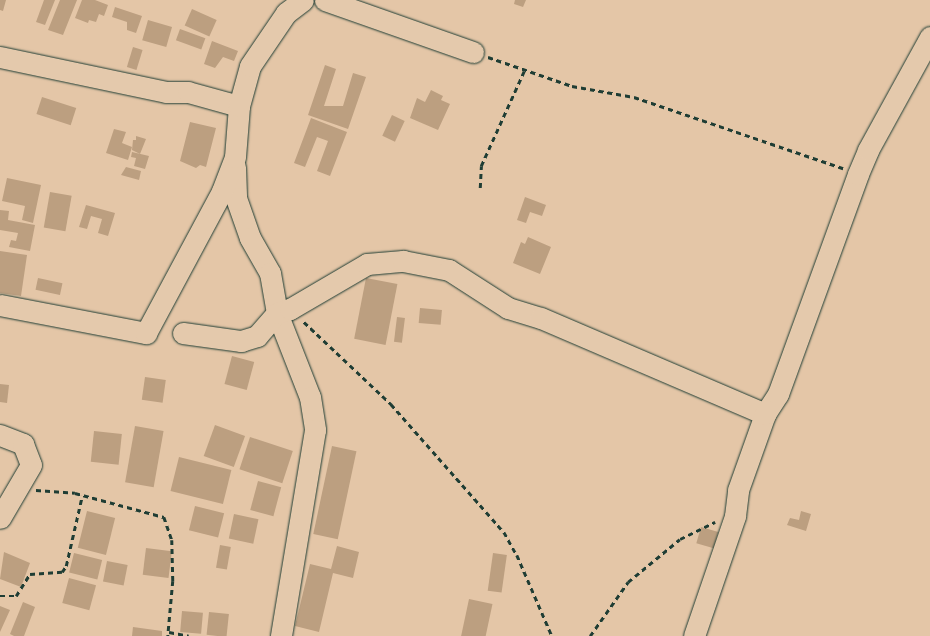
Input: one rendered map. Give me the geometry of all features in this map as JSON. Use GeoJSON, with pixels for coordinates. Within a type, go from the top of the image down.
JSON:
{"type":"FeatureCollection","features":[{"type":"Feature","properties":{"kind":"street"},"geometry":{"type":"LineString","coordinates":[[325,0],[354,4],[473,52]]}},
{"type":"Feature","properties":{"kind":"street"},"geometry":{"type":"LineString","coordinates":[[281,636],[315,430],[310,397],[284,311],[270,272],[250,238],[236,198],[235,157],[239,106],[250,66],[286,13],[299,1]]}},
{"type":"Feature","properties":{"kind":"street"},"geometry":{"type":"LineString","coordinates":[[694,636],[735,516],[738,490],[765,414],[778,394],[858,174],[868,150],[930,37]]}},
{"type":"Feature","properties":{"kind":"street"},"geometry":{"type":"LineString","coordinates":[[0,57],[166,92],[188,92],[239,106]]}},
{"type":"Feature","properties":{"kind":"street"},"geometry":{"type":"LineString","coordinates":[[0,305],[146,333],[203,230],[235,157]]}},
{"type":"Feature","properties":{"kind":"street"},"geometry":{"type":"LineString","coordinates":[[183,334],[241,341],[257,336],[284,311],[367,264],[402,261],[449,270],[508,308],[541,318],[765,414]]}},
{"type":"Feature","properties":{"kind":"street"},"geometry":{"type":"LineString","coordinates":[[0,435],[23,444],[31,465],[20,489],[0,518]]}},
{"type":"Feature","properties":{"kind":"path"},"geometry":{"type":"LineString","coordinates":[[473,52],[572,86],[634,96],[858,174]]}},
{"type":"Feature","properties":{"kind":"path"},"geometry":{"type":"LineString","coordinates":[[480,188],[481,166],[524,71]]}},
{"type":"Feature","properties":{"kind":"path"},"geometry":{"type":"LineString","coordinates":[[284,311],[391,404],[504,532],[517,555],[552,636]]}},
{"type":"Feature","properties":{"kind":"path"},"geometry":{"type":"LineString","coordinates":[[20,489],[55,490],[164,517],[172,540],[169,634],[189,636]]}},
{"type":"Feature","properties":{"kind":"path"},"geometry":{"type":"LineString","coordinates":[[0,596],[16,596],[30,574],[62,572],[66,566],[82,496]]}},
{"type":"Feature","properties":{"kind":"path"},"geometry":{"type":"LineString","coordinates":[[590,636],[628,582],[680,539],[700,526],[735,516]]}},
{"type":"Feature","properties":{"kind":"building"},"geometry":{"type":"Polygon","coordinates":[[[0,0],[6,0],[3,11],[0,10],[0,0]]]}},
{"type":"Feature","properties":{"kind":"building"},"geometry":{"type":"Polygon","coordinates":[[[44,0],[55,0],[45,25],[36,22],[44,0]]]}},
{"type":"Feature","properties":{"kind":"building"},"geometry":{"type":"Polygon","coordinates":[[[60,0],[77,0],[63,35],[48,30],[60,0]]]}},
{"type":"Feature","properties":{"kind":"building"},"geometry":{"type":"Polygon","coordinates":[[[82,0],[95,0],[108,5],[104,16],[99,14],[96,22],[89,20],[88,23],[75,18],[82,0]]]}},
{"type":"Feature","properties":{"kind":"building"},"geometry":{"type":"Polygon","coordinates":[[[515,0],[526,0],[523,7],[514,4],[515,0]]]}},
{"type":"Feature","properties":{"kind":"building"},"geometry":{"type":"Polygon","coordinates":[[[115,7],[142,16],[136,33],[127,30],[127,22],[112,17],[115,7]]]}},
{"type":"Feature","properties":{"kind":"building"},"geometry":{"type":"Polygon","coordinates":[[[192,9],[217,20],[209,36],[185,25],[192,9]]]}},
{"type":"Feature","properties":{"kind":"building"},"geometry":{"type":"Polygon","coordinates":[[[148,20],[172,27],[166,47],[142,40],[148,20]]]}},
{"type":"Feature","properties":{"kind":"building"},"geometry":{"type":"Polygon","coordinates":[[[180,29],[205,38],[201,50],[176,40],[180,29]]]}},
{"type":"Feature","properties":{"kind":"building"},"geometry":{"type":"Polygon","coordinates":[[[212,41],[238,51],[234,61],[223,57],[215,68],[204,64],[212,41]]]}},
{"type":"Feature","properties":{"kind":"building"},"geometry":{"type":"Polygon","coordinates":[[[133,47],[143,50],[136,70],[127,67],[133,47]]]}},
{"type":"Feature","properties":{"kind":"building"},"geometry":{"type":"Polygon","coordinates":[[[325,65],[336,69],[324,106],[343,106],[353,73],[366,77],[348,129],[308,115],[325,65]]]}},
{"type":"Feature","properties":{"kind":"building"},"geometry":{"type":"Polygon","coordinates":[[[431,90],[443,96],[441,100],[450,104],[438,130],[410,118],[417,98],[425,102],[431,90]]]}},
{"type":"Feature","properties":{"kind":"building"},"geometry":{"type":"Polygon","coordinates":[[[42,97],[76,108],[71,125],[36,114],[42,97]]]}},
{"type":"Feature","properties":{"kind":"building"},"geometry":{"type":"Polygon","coordinates":[[[392,115],[405,121],[395,142],[382,136],[392,115]]]}},
{"type":"Feature","properties":{"kind":"building"},"geometry":{"type":"Polygon","coordinates":[[[311,118],[347,132],[330,176],[317,171],[328,141],[317,137],[305,167],[294,163],[311,118]]]}},
{"type":"Feature","properties":{"kind":"building"},"geometry":{"type":"Polygon","coordinates":[[[190,122],[216,128],[206,167],[200,165],[196,168],[180,161],[190,122]]]}},
{"type":"Feature","properties":{"kind":"building"},"geometry":{"type":"Polygon","coordinates":[[[114,129],[126,132],[122,143],[132,147],[128,160],[106,153],[114,129]]]}},
{"type":"Feature","properties":{"kind":"building"},"geometry":{"type":"Polygon","coordinates":[[[136,136],[146,139],[140,154],[132,150],[133,140],[136,140],[136,136]]]}},
{"type":"Feature","properties":{"kind":"building"},"geometry":{"type":"Polygon","coordinates":[[[132,152],[149,156],[145,169],[134,166],[136,158],[131,157],[132,152]]]}},
{"type":"Feature","properties":{"kind":"building"},"geometry":{"type":"Polygon","coordinates":[[[126,167],[141,171],[139,180],[121,175],[126,167]]]}},
{"type":"Feature","properties":{"kind":"building"},"geometry":{"type":"Polygon","coordinates":[[[7,178],[41,185],[33,223],[22,220],[25,206],[2,201],[7,178]]]}},
{"type":"Feature","properties":{"kind":"building"},"geometry":{"type":"Polygon","coordinates":[[[50,192],[72,196],[65,231],[44,227],[50,192]]]}},
{"type":"Feature","properties":{"kind":"building"},"geometry":{"type":"Polygon","coordinates":[[[525,197],[546,205],[542,216],[530,212],[526,223],[517,220],[525,197]]]}},
{"type":"Feature","properties":{"kind":"building"},"geometry":{"type":"Polygon","coordinates":[[[86,205],[115,213],[108,236],[98,233],[102,219],[91,216],[87,229],[79,227],[86,205]]]}},
{"type":"Feature","properties":{"kind":"building"},"geometry":{"type":"Polygon","coordinates":[[[0,210],[9,211],[8,220],[35,225],[30,251],[9,247],[11,240],[16,241],[18,233],[0,230],[0,210]]]}},
{"type":"Feature","properties":{"kind":"building"},"geometry":{"type":"Polygon","coordinates":[[[528,237],[551,247],[540,274],[513,263],[521,242],[525,244],[528,237]]]}},
{"type":"Feature","properties":{"kind":"building"},"geometry":{"type":"Polygon","coordinates":[[[0,251],[27,255],[21,296],[0,293],[0,251]]]}},
{"type":"Feature","properties":{"kind":"building"},"geometry":{"type":"Polygon","coordinates":[[[38,278],[62,283],[60,295],[36,290],[38,278]]]}},
{"type":"Feature","properties":{"kind":"building"},"geometry":{"type":"Polygon","coordinates":[[[366,278],[397,284],[386,345],[354,339],[366,278]]]}},
{"type":"Feature","properties":{"kind":"building"},"geometry":{"type":"Polygon","coordinates":[[[420,308],[442,310],[441,325],[419,323],[420,308]]]}},
{"type":"Feature","properties":{"kind":"building"},"geometry":{"type":"Polygon","coordinates":[[[397,317],[405,318],[402,343],[394,342],[397,317]]]}},
{"type":"Feature","properties":{"kind":"building"},"geometry":{"type":"Polygon","coordinates":[[[232,356],[254,362],[247,390],[224,384],[232,356]]]}},
{"type":"Feature","properties":{"kind":"building"},"geometry":{"type":"Polygon","coordinates":[[[145,377],[166,380],[163,403],[142,400],[145,377]]]}},
{"type":"Feature","properties":{"kind":"building"},"geometry":{"type":"Polygon","coordinates":[[[0,384],[9,385],[7,403],[0,402],[0,384]]]}},
{"type":"Feature","properties":{"kind":"building"},"geometry":{"type":"Polygon","coordinates":[[[215,425],[245,436],[234,467],[204,456],[215,425]]]}},
{"type":"Feature","properties":{"kind":"building"},"geometry":{"type":"Polygon","coordinates":[[[135,426],[164,431],[154,487],[125,482],[135,426]]]}},
{"type":"Feature","properties":{"kind":"building"},"geometry":{"type":"Polygon","coordinates":[[[94,431],[122,434],[119,465],[91,462],[94,431]]]}},
{"type":"Feature","properties":{"kind":"building"},"geometry":{"type":"Polygon","coordinates":[[[250,437],[293,451],[282,483],[239,469],[250,437]]]}},
{"type":"Feature","properties":{"kind":"building"},"geometry":{"type":"Polygon","coordinates":[[[332,446],[356,451],[338,539],[313,534],[332,446]]]}},
{"type":"Feature","properties":{"kind":"building"},"geometry":{"type":"Polygon","coordinates":[[[179,457],[231,470],[223,504],[171,491],[179,457]]]}},
{"type":"Feature","properties":{"kind":"building"},"geometry":{"type":"Polygon","coordinates":[[[258,481],[281,487],[273,516],[250,510],[258,481]]]}},
{"type":"Feature","properties":{"kind":"building"},"geometry":{"type":"Polygon","coordinates":[[[195,506],[224,513],[218,538],[189,530],[195,506]]]}},
{"type":"Feature","properties":{"kind":"building"},"geometry":{"type":"Polygon","coordinates":[[[87,511],[115,518],[106,555],[78,548],[87,511]]]}},
{"type":"Feature","properties":{"kind":"building"},"geometry":{"type":"Polygon","coordinates":[[[801,511],[811,514],[806,531],[787,525],[790,518],[799,520],[801,511]]]}},
{"type":"Feature","properties":{"kind":"building"},"geometry":{"type":"Polygon","coordinates":[[[234,514],[258,519],[253,544],[229,538],[234,514]]]}},
{"type":"Feature","properties":{"kind":"building"},"geometry":{"type":"Polygon","coordinates":[[[701,527],[718,532],[714,548],[696,543],[701,527]]]}},
{"type":"Feature","properties":{"kind":"building"},"geometry":{"type":"Polygon","coordinates":[[[220,545],[231,547],[227,570],[216,568],[220,545]]]}},
{"type":"Feature","properties":{"kind":"building"},"geometry":{"type":"Polygon","coordinates":[[[337,546],[359,552],[353,578],[333,573],[319,632],[295,626],[310,564],[331,569],[337,546]]]}},
{"type":"Feature","properties":{"kind":"building"},"geometry":{"type":"Polygon","coordinates":[[[146,548],[172,551],[169,578],[143,575],[146,548]]]}},
{"type":"Feature","properties":{"kind":"building"},"geometry":{"type":"Polygon","coordinates":[[[4,552],[30,563],[21,587],[0,579],[4,552]]]}},
{"type":"Feature","properties":{"kind":"building"},"geometry":{"type":"Polygon","coordinates":[[[74,553],[102,560],[97,579],[69,572],[74,553]]]}},
{"type":"Feature","properties":{"kind":"building"},"geometry":{"type":"Polygon","coordinates":[[[493,553],[507,555],[502,593],[488,591],[493,553]]]}},
{"type":"Feature","properties":{"kind":"building"},"geometry":{"type":"Polygon","coordinates":[[[107,561],[128,565],[124,586],[103,582],[107,561]]]}},
{"type":"Feature","properties":{"kind":"building"},"geometry":{"type":"Polygon","coordinates":[[[69,578],[96,585],[89,610],[62,603],[69,578]]]}},
{"type":"Feature","properties":{"kind":"building"},"geometry":{"type":"Polygon","coordinates":[[[469,599],[492,604],[486,636],[461,636],[469,599]]]}},
{"type":"Feature","properties":{"kind":"building"},"geometry":{"type":"Polygon","coordinates":[[[23,602],[35,607],[24,636],[14,636],[10,634],[23,602]]]}},
{"type":"Feature","properties":{"kind":"building"},"geometry":{"type":"Polygon","coordinates":[[[0,606],[10,610],[0,632],[0,606]]]}},
{"type":"Feature","properties":{"kind":"building"},"geometry":{"type":"Polygon","coordinates":[[[182,611],[203,613],[201,634],[180,632],[182,611]]]}},
{"type":"Feature","properties":{"kind":"building"},"geometry":{"type":"Polygon","coordinates":[[[209,612],[229,614],[227,636],[207,635],[209,612]]]}},
{"type":"Feature","properties":{"kind":"building"},"geometry":{"type":"Polygon","coordinates":[[[133,627],[162,631],[162,636],[132,636],[133,627]]]}}]}
